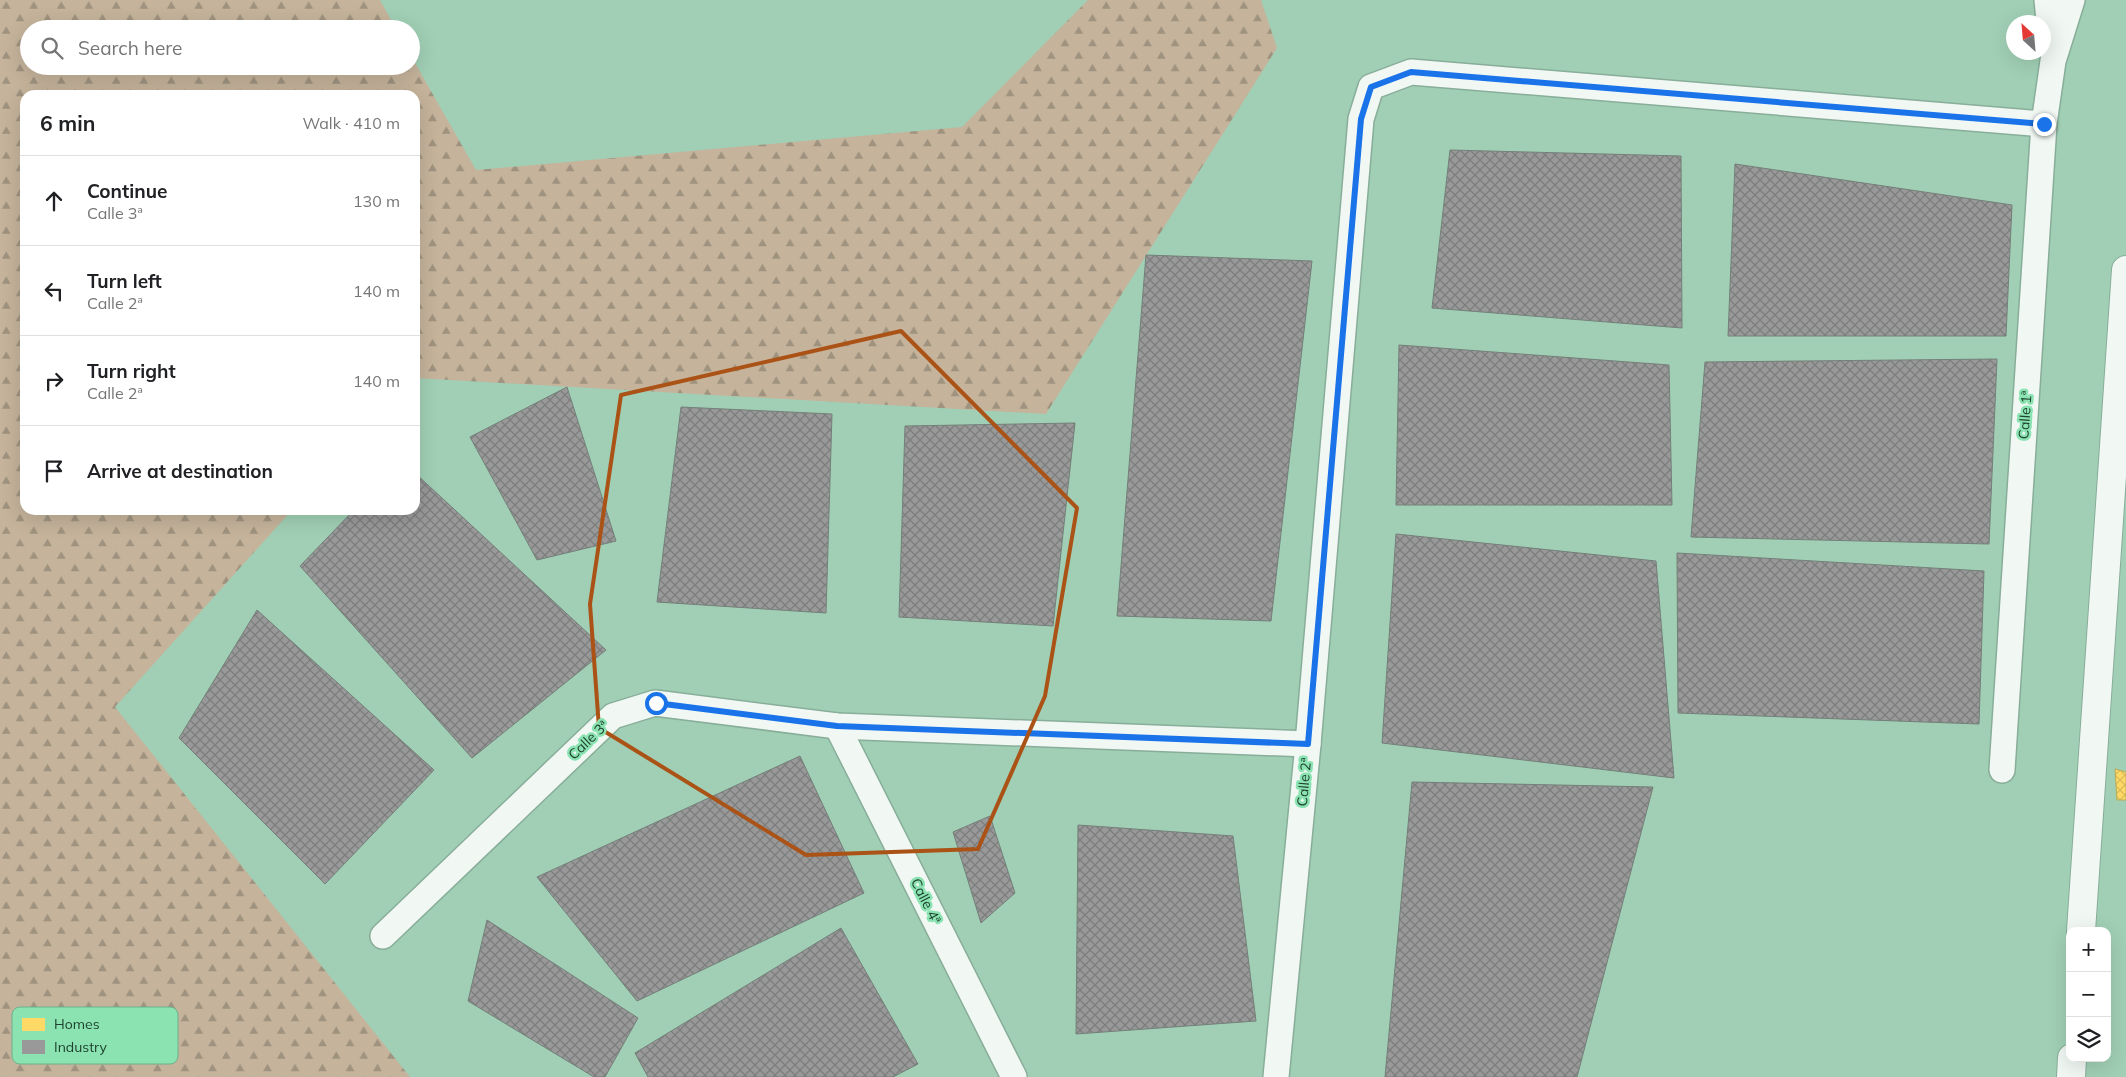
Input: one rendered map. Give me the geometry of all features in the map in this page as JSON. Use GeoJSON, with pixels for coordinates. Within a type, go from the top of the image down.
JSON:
{"type":"FeatureCollection","features":[{"type":"Feature","properties":{"kind":"street","name":"Calle 1ª"},"geometry":{"type":"LineString","coordinates":[[2047,0],[2053,61]]}},
{"type":"Feature","properties":{"kind":"street","name":"Calle 1ª"},"geometry":{"type":"LineString","coordinates":[[2002,770],[2044,124],[2053,61],[2072,0]]}},
{"type":"Feature","properties":{"kind":"street","name":"Calle 2ª"},"geometry":{"type":"LineString","coordinates":[[1276,1077],[1308,744],[1361,119],[1371,87],[1411,72],[2044,124]]}},
{"type":"Feature","properties":{"kind":"street"},"geometry":{"type":"LineString","coordinates":[[2081,927],[2126,270]]}},
{"type":"Feature","properties":{"kind":"street","name":"Calle 3ª"},"geometry":{"type":"LineString","coordinates":[[383,936],[613,716],[656,703],[837,726],[1308,744]]}},
{"type":"Feature","properties":{"kind":"street","name":"Calle 4ª"},"geometry":{"type":"LineString","coordinates":[[837,726],[1014,1077]]}},
{"type":"Feature","properties":{"kind":"street"},"geometry":{"type":"LineString","coordinates":[[2071,1077],[2072,1062]]}},
{"type":"Feature","properties":{"kind":"highlighted area"},"geometry":{"type":"Polygon","coordinates":[[[901,331],[1077,508],[1045,696],[978,849],[806,855],[599,728],[590,604],[621,395],[901,331]]]}},
{"type":"Feature","properties":{"kind":"green space"},"geometry":{"type":"Polygon","coordinates":[[[0,0],[380,0],[391,20],[20,20],[20,75],[420,75],[420,72],[476,170],[962,127],[1088,0],[1261,0],[1277,48],[1046,414],[420,378],[420,90],[20,90],[20,515],[288,515],[115,707],[410,1077],[0,1077],[0,0]]]}},
{"type":"Feature","properties":{"kind":"building: Homes"},"geometry":{"type":"Polygon","coordinates":[[[2115,769],[2126,772],[2126,800],[2117,800],[2115,769]]]}},
{"type":"Feature","properties":{"kind":"building: Industry"},"geometry":{"type":"Polygon","coordinates":[[[1450,150],[1681,156],[1682,328],[1432,308],[1450,150]]]}},
{"type":"Feature","properties":{"kind":"building: Industry"},"geometry":{"type":"Polygon","coordinates":[[[1735,164],[2012,205],[2006,336],[1728,336],[1735,164]]]}},
{"type":"Feature","properties":{"kind":"building: Industry"},"geometry":{"type":"Polygon","coordinates":[[[1146,255],[1312,261],[1271,621],[1117,616],[1146,255]]]}},
{"type":"Feature","properties":{"kind":"building: Industry"},"geometry":{"type":"Polygon","coordinates":[[[1399,345],[1669,365],[1672,505],[1396,505],[1399,345]]]}},
{"type":"Feature","properties":{"kind":"building: Industry"},"geometry":{"type":"Polygon","coordinates":[[[1997,359],[1989,544],[1691,537],[1705,362],[1997,359]]]}},
{"type":"Feature","properties":{"kind":"building: Industry"},"geometry":{"type":"Polygon","coordinates":[[[567,387],[616,541],[537,560],[470,437],[567,387]]]}},
{"type":"Feature","properties":{"kind":"building: Industry"},"geometry":{"type":"Polygon","coordinates":[[[681,407],[832,414],[826,613],[657,602],[681,407]]]}},
{"type":"Feature","properties":{"kind":"building: Industry"},"geometry":{"type":"Polygon","coordinates":[[[1075,423],[1053,626],[899,617],[905,426],[1075,423]]]}},
{"type":"Feature","properties":{"kind":"building: Industry"},"geometry":{"type":"Polygon","coordinates":[[[420,478],[606,650],[472,758],[300,566],[349,515],[420,515],[420,478]]]}},
{"type":"Feature","properties":{"kind":"building: Industry"},"geometry":{"type":"Polygon","coordinates":[[[1396,534],[1656,561],[1674,778],[1382,743],[1396,534]]]}},
{"type":"Feature","properties":{"kind":"building: Industry"},"geometry":{"type":"Polygon","coordinates":[[[1677,553],[1984,571],[1979,724],[1678,713],[1677,553]]]}},
{"type":"Feature","properties":{"kind":"building: Industry"},"geometry":{"type":"Polygon","coordinates":[[[257,610],[434,770],[325,884],[179,738],[257,610]]]}},
{"type":"Feature","properties":{"kind":"building: Industry"},"geometry":{"type":"Polygon","coordinates":[[[800,756],[864,893],[637,1001],[537,877],[800,756]]]}},
{"type":"Feature","properties":{"kind":"building: Industry"},"geometry":{"type":"Polygon","coordinates":[[[1412,782],[1653,787],[1577,1077],[1385,1077],[1412,782]]]}},
{"type":"Feature","properties":{"kind":"building: Industry"},"geometry":{"type":"Polygon","coordinates":[[[990,816],[1015,893],[981,923],[953,832],[990,816]]]}},
{"type":"Feature","properties":{"kind":"building: Industry"},"geometry":{"type":"Polygon","coordinates":[[[1078,825],[1233,836],[1256,1021],[1076,1034],[1078,825]]]}},
{"type":"Feature","properties":{"kind":"building: Industry"},"geometry":{"type":"Polygon","coordinates":[[[487,920],[638,1018],[605,1077],[594,1077],[468,1001],[487,920]]]}},
{"type":"Feature","properties":{"kind":"building: Industry"},"geometry":{"type":"Polygon","coordinates":[[[841,928],[918,1064],[893,1077],[648,1077],[635,1053],[841,928]]]}},
{"type":"Feature","properties":{"kind":"route"},"geometry":{"type":"LineString","coordinates":[[656,703],[837,726],[1308,744],[1361,119],[1371,87],[1411,72],[2044,124]]}}]}
